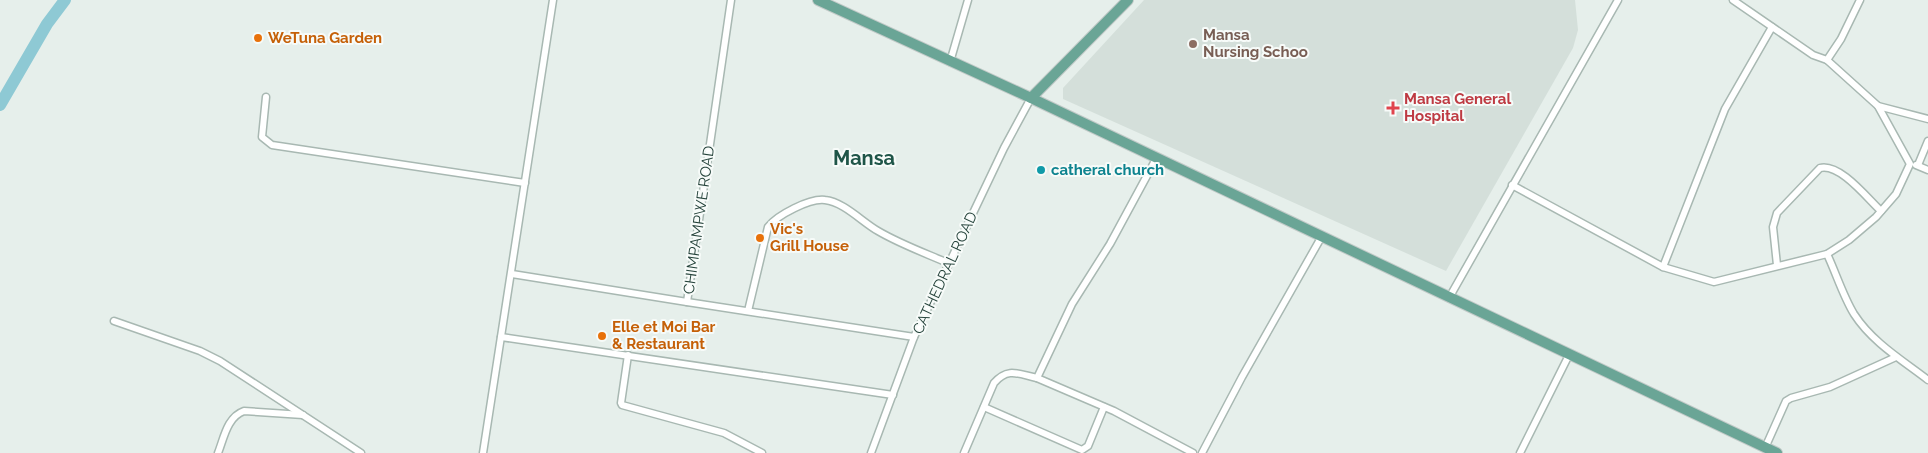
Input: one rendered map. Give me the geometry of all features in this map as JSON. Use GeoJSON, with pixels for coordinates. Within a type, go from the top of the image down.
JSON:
{"type":"FeatureCollection","features":[{"type":"Feature","properties":{"kind":"main road"},"geometry":{"type":"LineString","coordinates":[[818,0],[1031,98],[1777,453]]}},
{"type":"Feature","properties":{"kind":"main road"},"geometry":{"type":"LineString","coordinates":[[1031,98],[1128,0]]}},
{"type":"Feature","properties":{"kind":"street"},"geometry":{"type":"LineString","coordinates":[[483,453],[553,0]]}},
{"type":"Feature","properties":{"kind":"street","name":"CHIMPAMPWE ROAD"},"geometry":{"type":"LineString","coordinates":[[731,0],[687,302],[914,337]]}},
{"type":"Feature","properties":{"kind":"street"},"geometry":{"type":"LineString","coordinates":[[950,62],[968,0]]}},
{"type":"Feature","properties":{"kind":"street"},"geometry":{"type":"LineString","coordinates":[[1450,298],[1618,0]]}},
{"type":"Feature","properties":{"kind":"street"},"geometry":{"type":"LineString","coordinates":[[1733,0],[1813,55],[1827,60],[1878,106],[1910,164]]}},
{"type":"Feature","properties":{"kind":"street"},"geometry":{"type":"LineString","coordinates":[[1827,60],[1841,39],[1860,0]]}},
{"type":"Feature","properties":{"kind":"street"},"geometry":{"type":"LineString","coordinates":[[1663,268],[1725,109],[1772,27]]}},
{"type":"Feature","properties":{"kind":"street"},"geometry":{"type":"LineString","coordinates":[[266,97],[261,130],[262,137],[272,145],[525,183]]}},
{"type":"Feature","properties":{"kind":"street","name":"CATHEDRAL ROAD"},"geometry":{"type":"LineString","coordinates":[[871,453],[914,337],[948,263],[1031,98]]}},
{"type":"Feature","properties":{"kind":"street"},"geometry":{"type":"LineString","coordinates":[[1878,106],[1928,119]]}},
{"type":"Feature","properties":{"kind":"street"},"geometry":{"type":"LineString","coordinates":[[1918,165],[1928,141]]}},
{"type":"Feature","properties":{"kind":"street"},"geometry":{"type":"LineString","coordinates":[[1037,378],[1072,304],[1110,244],[1156,159]]}},
{"type":"Feature","properties":{"kind":"street"},"geometry":{"type":"LineString","coordinates":[[1512,185],[1663,268],[1714,282],[1827,254],[1848,240],[1881,211],[1896,194],[1910,164]]}},
{"type":"Feature","properties":{"kind":"street"},"geometry":{"type":"LineString","coordinates":[[1910,164],[1918,165],[1928,170]]}},
{"type":"Feature","properties":{"kind":"street"},"geometry":{"type":"LineString","coordinates":[[1777,265],[1774,220],[1777,213],[1820,168],[1826,166],[1838,170],[1881,211]]}},
{"type":"Feature","properties":{"kind":"street"},"geometry":{"type":"LineString","coordinates":[[748,311],[768,227],[774,218],[815,200],[826,200],[841,206],[877,231],[948,263]]}},
{"type":"Feature","properties":{"kind":"street"},"geometry":{"type":"LineString","coordinates":[[1202,453],[1242,377],[1322,236]]}},
{"type":"Feature","properties":{"kind":"street"},"geometry":{"type":"LineString","coordinates":[[1827,254],[1853,313],[1866,331],[1896,357],[1928,380]]}},
{"type":"Feature","properties":{"kind":"street"},"geometry":{"type":"LineString","coordinates":[[512,274],[687,302]]}},
{"type":"Feature","properties":{"kind":"street"},"geometry":{"type":"LineString","coordinates":[[114,321],[200,351],[220,361],[361,453]]}},
{"type":"Feature","properties":{"kind":"street"},"geometry":{"type":"LineString","coordinates":[[501,337],[893,395]]}},
{"type":"Feature","properties":{"kind":"street"},"geometry":{"type":"LineString","coordinates":[[628,355],[622,405],[724,433],[762,453]]}},
{"type":"Feature","properties":{"kind":"street"},"geometry":{"type":"LineString","coordinates":[[1520,453],[1569,355]]}},
{"type":"Feature","properties":{"kind":"street"},"geometry":{"type":"LineString","coordinates":[[1765,448],[1786,401],[1830,387],[1896,357]]}},
{"type":"Feature","properties":{"kind":"street"},"geometry":{"type":"LineString","coordinates":[[964,453],[994,383],[1004,373],[1008,372],[1037,378],[1104,407],[1193,453]]}},
{"type":"Feature","properties":{"kind":"street"},"geometry":{"type":"LineString","coordinates":[[984,407],[1082,450],[1088,446],[1104,407]]}},
{"type":"Feature","properties":{"kind":"street"},"geometry":{"type":"LineString","coordinates":[[218,453],[231,420],[236,414],[244,410],[304,415]]}},
{"type":"Feature","properties":{"kind":"shaded area","name":"Mansa General Hospital"},"geometry":{"type":"Polygon","coordinates":[[[1144,0],[1575,0],[1578,30],[1573,48],[1446,271],[1063,99],[1063,88],[1144,0]]]}},
{"type":"Feature","properties":{"kind":"waterway","name":"Mansa"},"geometry":{"type":"LineString","coordinates":[[0,105],[47,24],[65,0]]}},
{"type":"Feature","properties":{"kind":"place","name":"WeTuna Garden"},"geometry":{"type":"Point","coordinates":[258,38]}},
{"type":"Feature","properties":{"kind":"place","name":"Mansa Nursing Schoo"},"geometry":{"type":"Point","coordinates":[1193,44]}},
{"type":"Feature","properties":{"kind":"place","name":"Mansa General Hospital"},"geometry":{"type":"Point","coordinates":[1393,108]}},
{"type":"Feature","properties":{"kind":"place","name":"catheral church"},"geometry":{"type":"Point","coordinates":[1041,170]}},
{"type":"Feature","properties":{"kind":"place","name":"Vic's Grill House"},"geometry":{"type":"Point","coordinates":[760,238]}},
{"type":"Feature","properties":{"kind":"place","name":"Elle et Moi Bar & Restaurant"},"geometry":{"type":"Point","coordinates":[602,336]}},
{"type":"Feature","properties":{"kind":"district","name":"Mansa"},"geometry":{"type":"Point","coordinates":[864,158]}}]}
